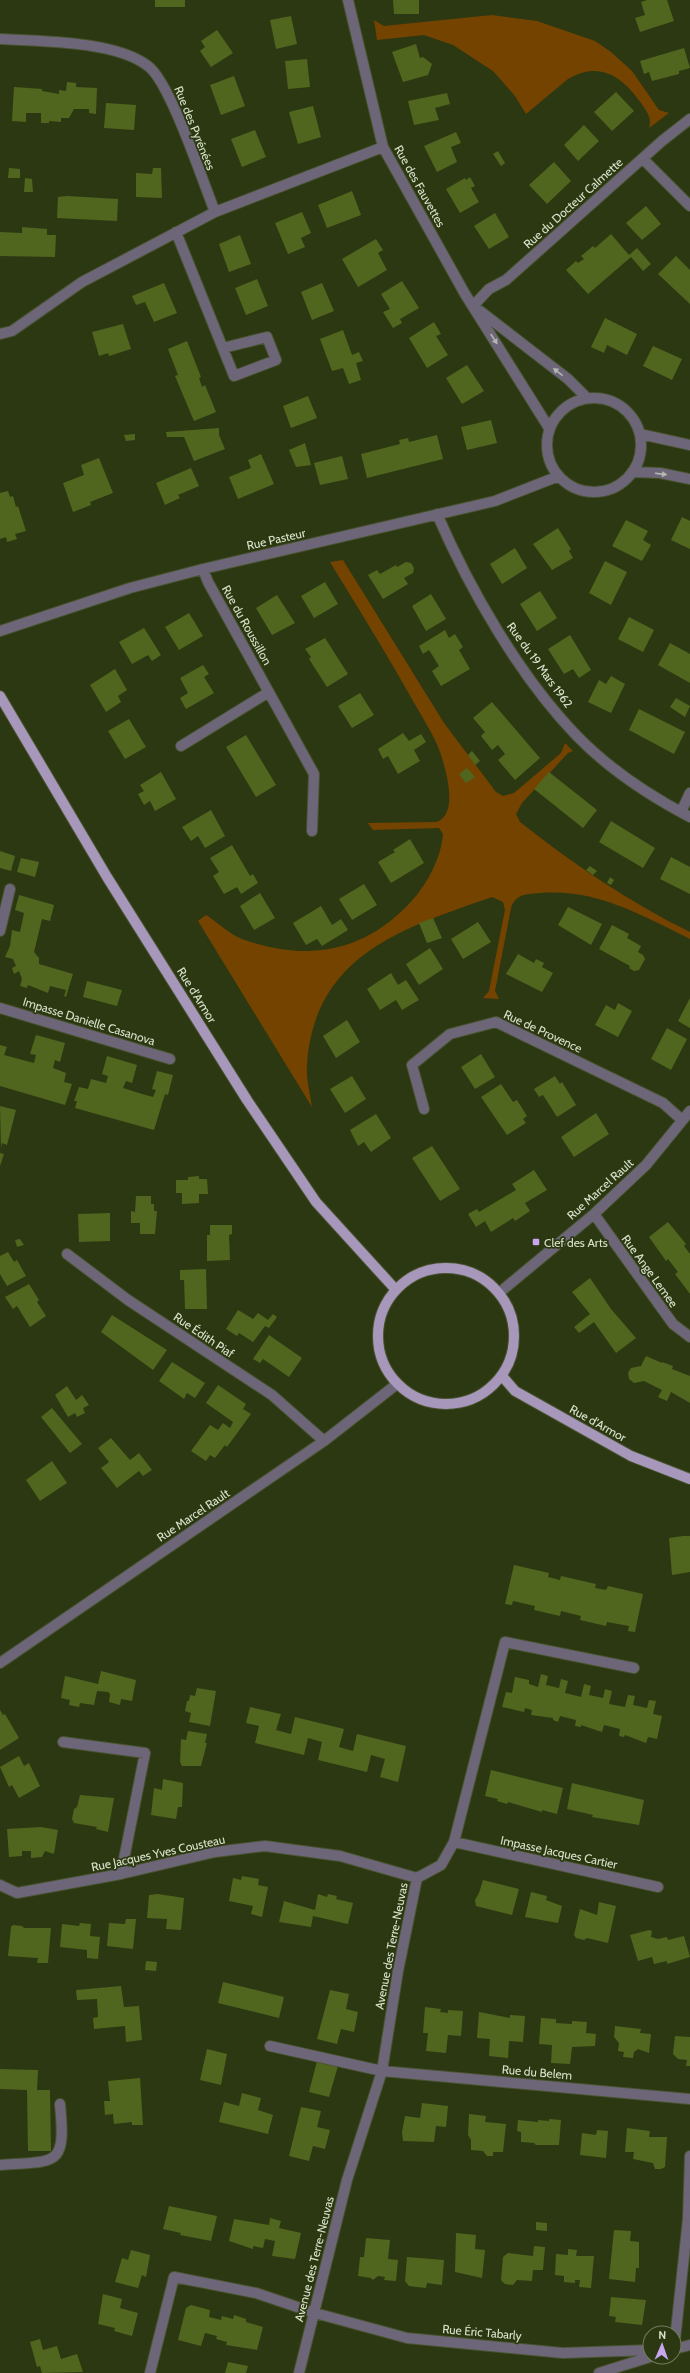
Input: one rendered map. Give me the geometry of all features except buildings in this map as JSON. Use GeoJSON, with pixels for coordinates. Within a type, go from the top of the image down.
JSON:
{"type":"FeatureCollection","features":[{"type":"Feature","properties":{"kind":"main road","name":"Rue d'Armor"},"geometry":{"type":"LineString","coordinates":[[0,696],[107,877],[247,1100],[316,1202],[396,1290]]}},
{"type":"Feature","properties":{"kind":"main road"},"geometry":{"type":"LineString","coordinates":[[437,1269],[460,1269],[481,1277],[499,1292],[510,1312],[515,1334],[512,1356],[502,1376],[488,1390],[471,1400],[452,1404],[432,1403],[413,1396],[398,1384],[385,1367],[379,1348],[379,1327],[385,1307],[396,1290],[415,1276],[437,1269]]}},
{"type":"Feature","properties":{"kind":"main road","name":"Rue d'Armor"},"geometry":{"type":"LineString","coordinates":[[502,1376],[515,1391],[624,1453],[690,1479]]}},
{"type":"Feature","properties":{"kind":"street","name":"Rue des Fauvettes"},"geometry":{"type":"LineString","coordinates":[[348,0],[383,147],[473,306],[550,428]]}},
{"type":"Feature","properties":{"kind":"street","name":"Rue des Pyrénées"},"geometry":{"type":"LineString","coordinates":[[0,39],[53,42],[124,52],[149,66],[165,87],[215,212]]}},
{"type":"Feature","properties":{"kind":"street","name":"Rue du Docteur Calmette"},"geometry":{"type":"LineString","coordinates":[[473,306],[489,289],[506,280],[690,119]]}},
{"type":"Feature","properties":{"kind":"street"},"geometry":{"type":"LineString","coordinates":[[0,334],[12,330],[82,282],[215,212],[383,147]]}},
{"type":"Feature","properties":{"kind":"street"},"geometry":{"type":"LineString","coordinates":[[643,159],[690,206]]}},
{"type":"Feature","properties":{"kind":"street"},"geometry":{"type":"LineString","coordinates":[[176,232],[234,376],[276,360],[267,337],[223,348]]}},
{"type":"Feature","properties":{"kind":"street","name":"Rue des Fauvettes"},"geometry":{"type":"LineString","coordinates":[[473,306],[568,379],[587,398]]}},
{"type":"Feature","properties":{"kind":"street"},"geometry":{"type":"LineString","coordinates":[[587,398],[601,398],[620,406],[635,421],[640,434],[641,447],[638,461],[632,472],[616,486],[596,492],[582,490],[569,485],[558,476],[551,466],[547,454],[547,441],[550,428],[555,417],[564,408],[575,401],[587,398]]}},
{"type":"Feature","properties":{"kind":"street"},"geometry":{"type":"LineString","coordinates":[[640,434],[690,445]]}},
{"type":"Feature","properties":{"kind":"street"},"geometry":{"type":"LineString","coordinates":[[632,472],[660,473],[690,479]]}},
{"type":"Feature","properties":{"kind":"street","name":"Rue Pasteur"},"geometry":{"type":"LineString","coordinates":[[0,631],[130,588],[203,569],[494,501],[558,476]]}},
{"type":"Feature","properties":{"kind":"street","name":"Rue du 19 Mars 1962"},"geometry":{"type":"LineString","coordinates":[[437,514],[446,535],[498,633],[544,697],[578,736],[625,778],[690,817]]}},
{"type":"Feature","properties":{"kind":"street","name":"Rue du Roussillon"},"geometry":{"type":"LineString","coordinates":[[203,569],[213,590],[314,774],[312,831]]}},
{"type":"Feature","properties":{"kind":"street"},"geometry":{"type":"LineString","coordinates":[[181,746],[269,692]]}},
{"type":"Feature","properties":{"kind":"street"},"geometry":{"type":"LineString","coordinates":[[681,812],[690,793]]}},
{"type":"Feature","properties":{"kind":"street"},"geometry":{"type":"LineString","coordinates":[[0,931],[10,889]]}},
{"type":"Feature","properties":{"kind":"street","name":"Impasse Danielle Casanova"},"geometry":{"type":"LineString","coordinates":[[0,1008],[170,1059]]}},
{"type":"Feature","properties":{"kind":"street","name":"Rue de Provence"},"geometry":{"type":"LineString","coordinates":[[424,1109],[412,1064],[450,1034],[496,1022],[663,1103],[682,1120]]}},
{"type":"Feature","properties":{"kind":"street","name":"Rue Marcel Rault"},"geometry":{"type":"LineString","coordinates":[[499,1292],[594,1214],[646,1164],[690,1111]]}},
{"type":"Feature","properties":{"kind":"street","name":"Rue Ange Lemee"},"geometry":{"type":"LineString","coordinates":[[594,1214],[673,1324],[690,1337]]}},
{"type":"Feature","properties":{"kind":"street","name":"Rue Édith Piaf"},"geometry":{"type":"LineString","coordinates":[[67,1254],[128,1300],[272,1395],[324,1441]]}},
{"type":"Feature","properties":{"kind":"street","name":"Rue Marcel Rault"},"geometry":{"type":"LineString","coordinates":[[0,1663],[324,1441],[398,1384]]}},
{"type":"Feature","properties":{"kind":"street","name":"Avenue des Terre-Neuvas"},"geometry":{"type":"LineString","coordinates":[[299,2373],[347,2180],[382,2072],[397,1975],[417,1878],[441,1865],[454,1842],[505,1642],[634,1668]]}},
{"type":"Feature","properties":{"kind":"street"},"geometry":{"type":"LineString","coordinates":[[62,1742],[145,1753],[121,1874]]}},
{"type":"Feature","properties":{"kind":"street","name":"Impasse Jacques Cartier"},"geometry":{"type":"LineString","coordinates":[[454,1842],[658,1887]]}},
{"type":"Feature","properties":{"kind":"street","name":"Rue Jacques Yves Cousteau"},"geometry":{"type":"LineString","coordinates":[[0,1885],[17,1893],[121,1874],[215,1852],[265,1846],[340,1856],[417,1878]]}},
{"type":"Feature","properties":{"kind":"street","name":"Rue du Belem"},"geometry":{"type":"LineString","coordinates":[[270,2046],[382,2072],[690,2099]]}},
{"type":"Feature","properties":{"kind":"street"},"geometry":{"type":"LineString","coordinates":[[0,2165],[41,2162],[53,2158],[61,2150],[60,2104]]}},
{"type":"Feature","properties":{"kind":"street"},"geometry":{"type":"LineString","coordinates":[[677,2325],[688,2219],[690,2156]]}},
{"type":"Feature","properties":{"kind":"street","name":"Rue Éric Tabarly"},"geometry":{"type":"LineString","coordinates":[[150,2373],[174,2277],[256,2293],[315,2313],[406,2338],[563,2353],[642,2350]]}},
{"type":"Feature","properties":{"kind":"street"},"geometry":{"type":"LineString","coordinates":[[599,2373],[642,2360]]}},
{"type":"Feature","properties":{"kind":"shaded area"},"geometry":{"type":"Polygon","coordinates":[[[492,15],[537,21],[595,41],[611,52],[632,71],[659,110],[669,113],[649,128],[650,121],[647,112],[626,86],[610,74],[600,71],[590,71],[568,79],[526,114],[515,96],[493,71],[453,45],[424,35],[377,40],[374,20],[384,26],[492,15]]]}},
{"type":"Feature","properties":{"kind":"shaded area"},"geometry":{"type":"Polygon","coordinates":[[[343,560],[444,723],[496,792],[503,796],[514,793],[561,753],[565,743],[573,751],[568,753],[522,803],[516,814],[520,822],[560,853],[602,882],[645,908],[690,932],[690,939],[636,913],[600,899],[561,893],[523,895],[516,899],[511,908],[495,991],[499,999],[483,998],[489,991],[505,910],[503,902],[492,897],[427,921],[396,935],[369,951],[345,972],[326,997],[313,1027],[307,1065],[312,1107],[198,921],[206,915],[237,937],[265,946],[287,950],[309,951],[330,949],[350,943],[370,934],[389,922],[414,899],[420,891],[431,873],[439,854],[443,834],[439,828],[373,830],[368,823],[437,822],[444,817],[448,810],[449,790],[442,760],[431,733],[383,648],[330,562],[343,560]]]}},
{"type":"Feature","properties":{"kind":"place","name":"Clef des Arts"},"geometry":{"type":"Point","coordinates":[536,1242]}}]}
